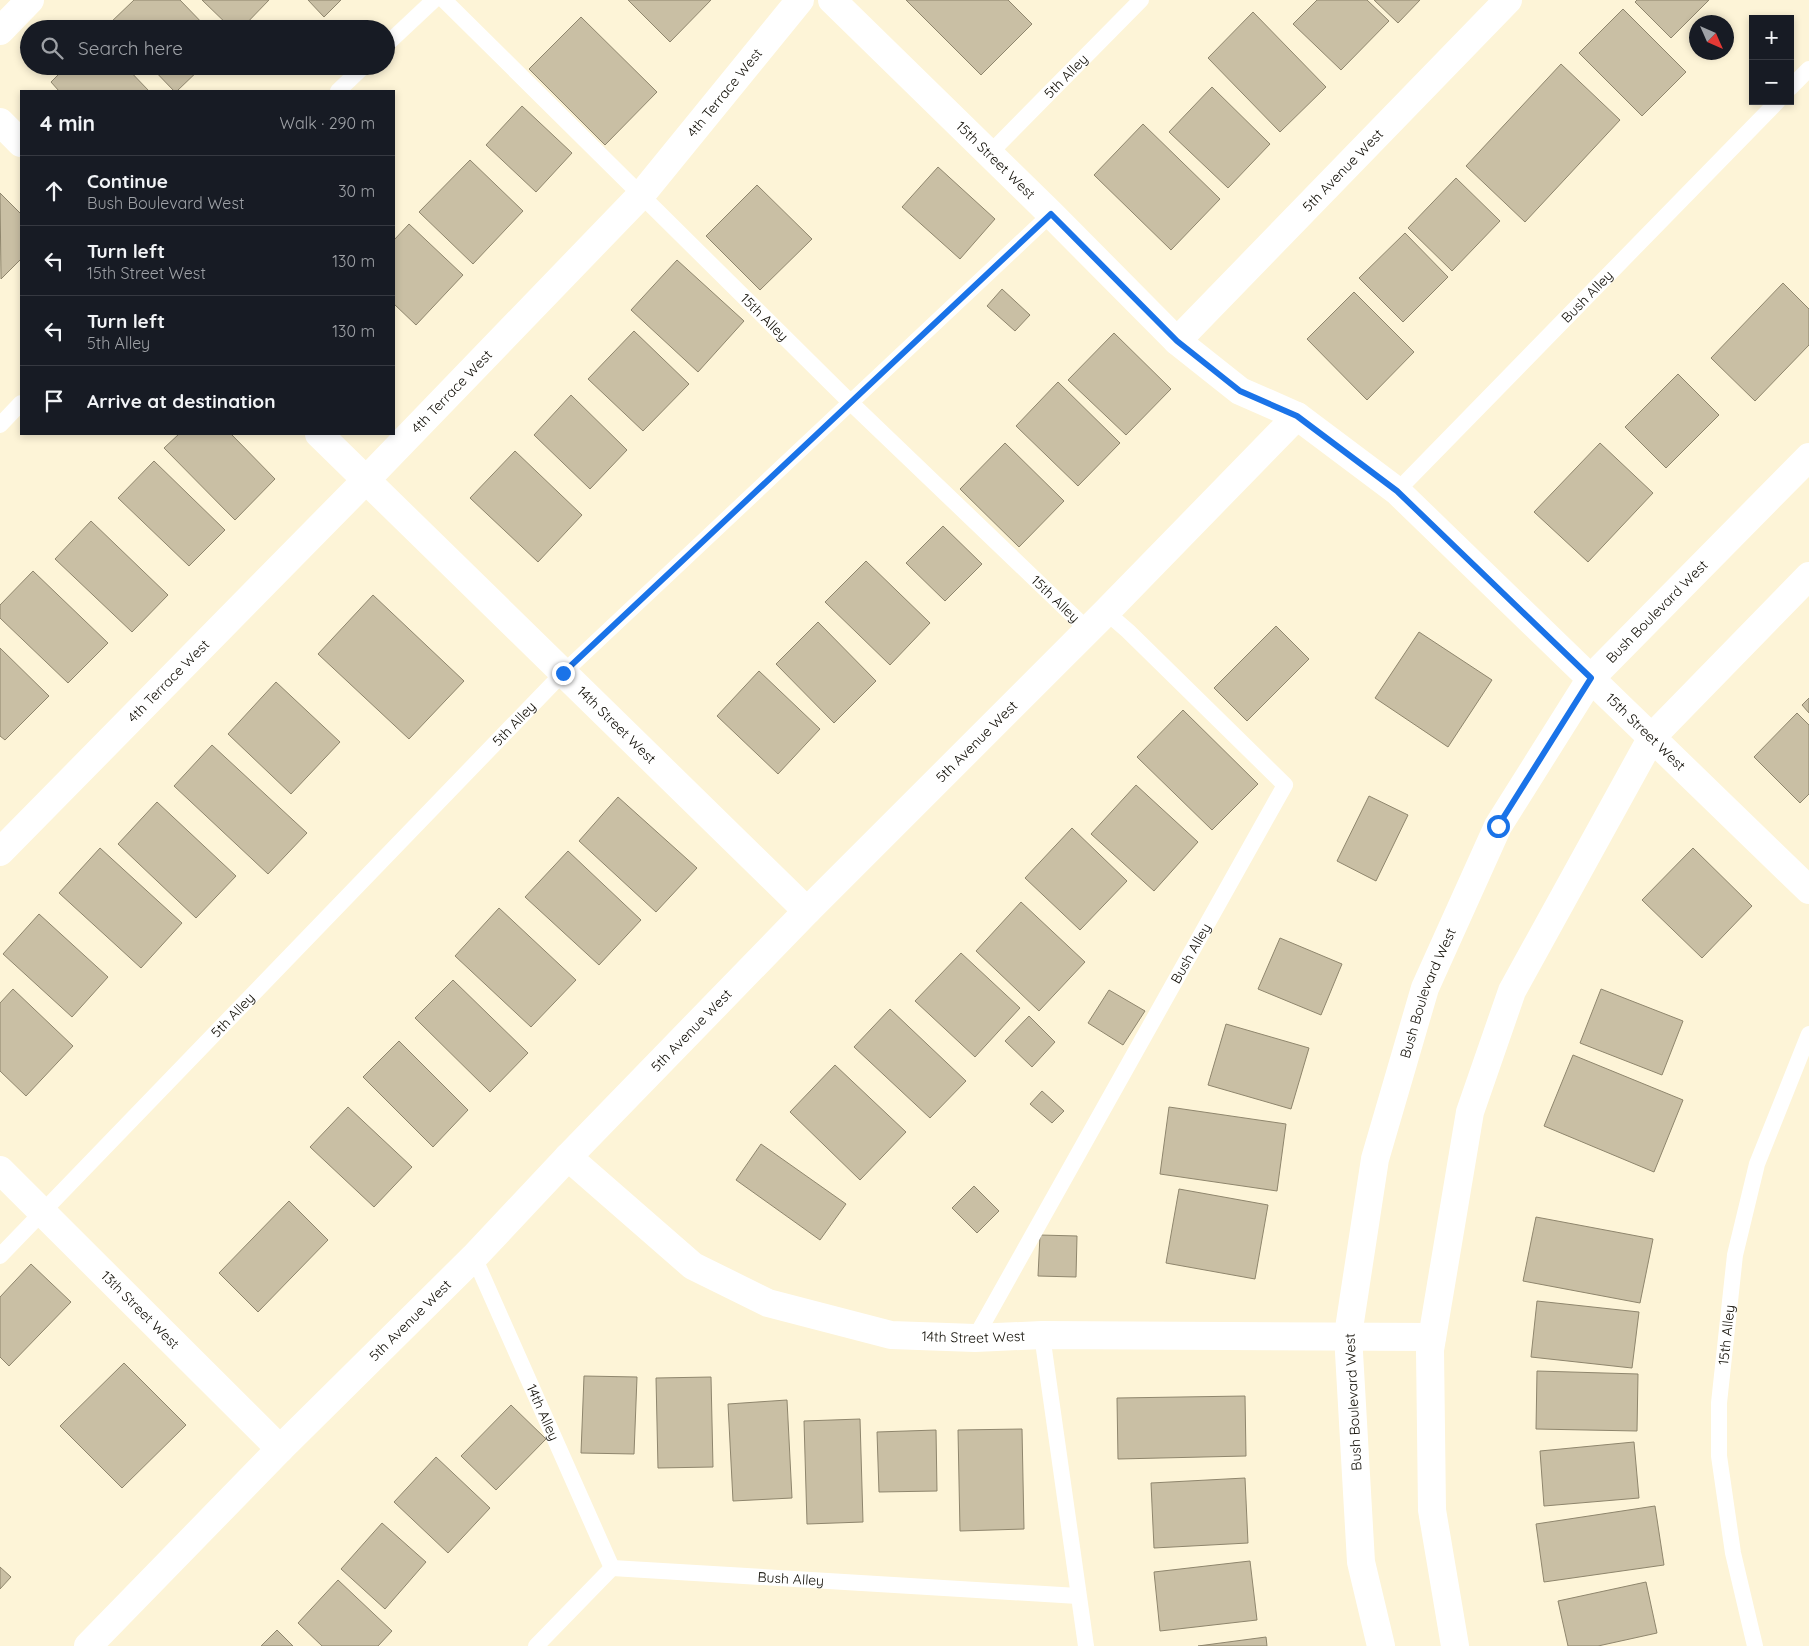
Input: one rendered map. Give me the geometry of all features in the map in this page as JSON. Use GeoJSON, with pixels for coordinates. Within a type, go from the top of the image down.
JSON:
{"type":"FeatureCollection","features":[{"type":"Feature","properties":{"kind":"street"},"geometry":{"type":"LineString","coordinates":[[0,30],[30,0]]}},
{"type":"Feature","properties":{"kind":"street","name":"4th Terrace West"},"geometry":{"type":"LineString","coordinates":[[0,852],[366,480],[642,194],[800,0]]}},
{"type":"Feature","properties":{"kind":"street","name":"15th Street West"},"geometry":{"type":"LineString","coordinates":[[832,0],[990,153],[1177,341],[1240,391],[1297,416],[1397,491],[1809,890]]}},
{"type":"Feature","properties":{"kind":"street","name":"5th Avenue West"},"geometry":{"type":"LineString","coordinates":[[1177,341],[1508,0]]}},
{"type":"Feature","properties":{"kind":"street"},"geometry":{"type":"LineString","coordinates":[[0,122],[20,142]]}},
{"type":"Feature","properties":{"kind":"street","name":"5th Avenue West"},"geometry":{"type":"LineString","coordinates":[[88,1646],[280,1449],[474,1257],[568,1156],[807,911],[1097,621],[1297,416]]}},
{"type":"Feature","properties":{"kind":"street","name":"14th Street West"},"geometry":{"type":"LineString","coordinates":[[320,435],[807,911]]}},
{"type":"Feature","properties":{"kind":"street","name":"Bush Boulevard West"},"geometry":{"type":"LineString","coordinates":[[1381,1646],[1361,1562],[1348,1335],[1375,1159],[1425,988],[1498,826],[1591,678],[1809,457]]}},
{"type":"Feature","properties":{"kind":"street"},"geometry":{"type":"LineString","coordinates":[[1454,1646],[1432,1510],[1430,1350],[1470,1112],[1512,991],[1652,737],[1809,576]]}},
{"type":"Feature","properties":{"kind":"street","name":"14th Street West"},"geometry":{"type":"LineString","coordinates":[[568,1156],[693,1266],[768,1303],[891,1335],[975,1338],[1042,1335],[1348,1335],[1432,1337]]}},
{"type":"Feature","properties":{"kind":"street","name":"13th Street West"},"geometry":{"type":"LineString","coordinates":[[0,1170],[280,1449]]}},
{"type":"Feature","properties":{"kind":"lane"},"geometry":{"type":"LineString","coordinates":[[395,37],[434,0]]}},
{"type":"Feature","properties":{"kind":"lane","name":"15th Alley"},"geometry":{"type":"LineString","coordinates":[[444,0],[850,402],[1097,621]]}},
{"type":"Feature","properties":{"kind":"lane","name":"5th Alley"},"geometry":{"type":"LineString","coordinates":[[990,153],[1141,0]]}},
{"type":"Feature","properties":{"kind":"lane"},"geometry":{"type":"LineString","coordinates":[[1794,84],[1809,69]]}},
{"type":"Feature","properties":{"kind":"lane"},"geometry":{"type":"LineString","coordinates":[[339,90],[355,75]]}},
{"type":"Feature","properties":{"kind":"lane","name":"Bush Alley"},"geometry":{"type":"LineString","coordinates":[[1397,491],[1774,105]]}},
{"type":"Feature","properties":{"kind":"lane","name":"5th Alley"},"geometry":{"type":"LineString","coordinates":[[0,1256],[563,673],[1051,214]]}},
{"type":"Feature","properties":{"kind":"lane"},"geometry":{"type":"LineString","coordinates":[[0,425],[20,404]]}},
{"type":"Feature","properties":{"kind":"lane","name":"Bush Alley"},"geometry":{"type":"LineString","coordinates":[[975,1338],[1285,785],[1128,632],[1097,621]]}},
{"type":"Feature","properties":{"kind":"lane","name":"15th Alley"},"geometry":{"type":"LineString","coordinates":[[1755,1646],[1731,1543],[1719,1456],[1719,1403],[1735,1255],[1757,1164],[1809,1034]]}},
{"type":"Feature","properties":{"kind":"lane","name":"14th Alley"},"geometry":{"type":"LineString","coordinates":[[474,1257],[612,1568]]}},
{"type":"Feature","properties":{"kind":"lane"},"geometry":{"type":"LineString","coordinates":[[1042,1335],[1086,1646]]}},
{"type":"Feature","properties":{"kind":"lane"},"geometry":{"type":"LineString","coordinates":[[536,1646],[612,1568]]}},
{"type":"Feature","properties":{"kind":"lane","name":"Bush Alley"},"geometry":{"type":"LineString","coordinates":[[612,1568],[1078,1596]]}},
{"type":"Feature","properties":{"kind":"building"},"geometry":{"type":"Polygon","coordinates":[[[134,0],[180,0],[199,20],[113,20],[134,0]]]}},
{"type":"Feature","properties":{"kind":"building"},"geometry":{"type":"Polygon","coordinates":[[[202,0],[269,0],[250,20],[223,20],[202,0]]]}},
{"type":"Feature","properties":{"kind":"building"},"geometry":{"type":"Polygon","coordinates":[[[308,0],[341,0],[324,17],[308,0]]]}},
{"type":"Feature","properties":{"kind":"building"},"geometry":{"type":"Polygon","coordinates":[[[628,0],[711,0],[670,42],[628,0]]]}},
{"type":"Feature","properties":{"kind":"building"},"geometry":{"type":"Polygon","coordinates":[[[906,0],[1008,0],[1032,24],[981,75],[906,0]]]}},
{"type":"Feature","properties":{"kind":"building"},"geometry":{"type":"Polygon","coordinates":[[[1317,0],[1367,0],[1389,21],[1341,70],[1293,24],[1317,0]]]}},
{"type":"Feature","properties":{"kind":"building"},"geometry":{"type":"Polygon","coordinates":[[[1374,0],[1420,0],[1398,23],[1374,0]]]}},
{"type":"Feature","properties":{"kind":"building"},"geometry":{"type":"Polygon","coordinates":[[[1637,0],[1709,0],[1694,15],[1689,15],[1689,20],[1671,38],[1635,2],[1637,0]]]}},
{"type":"Feature","properties":{"kind":"building"},"geometry":{"type":"Polygon","coordinates":[[[1623,9],[1686,72],[1642,116],[1579,53],[1623,9]]]}},
{"type":"Feature","properties":{"kind":"building"},"geometry":{"type":"Polygon","coordinates":[[[1253,12],[1326,87],[1280,132],[1208,58],[1253,12]]]}},
{"type":"Feature","properties":{"kind":"building"},"geometry":{"type":"Polygon","coordinates":[[[581,17],[657,92],[605,145],[529,69],[581,17]]]}},
{"type":"Feature","properties":{"kind":"building"},"geometry":{"type":"Polygon","coordinates":[[[1561,64],[1620,120],[1525,222],[1466,166],[1561,64]]]}},
{"type":"Feature","properties":{"kind":"building"},"geometry":{"type":"Polygon","coordinates":[[[58,75],[134,75],[148,90],[58,90],[51,82],[58,75]]]}},
{"type":"Feature","properties":{"kind":"building"},"geometry":{"type":"Polygon","coordinates":[[[159,75],[194,75],[178,90],[173,90],[159,75]]]}},
{"type":"Feature","properties":{"kind":"building"},"geometry":{"type":"Polygon","coordinates":[[[1212,87],[1270,144],[1228,188],[1169,132],[1212,87]]]}},
{"type":"Feature","properties":{"kind":"building"},"geometry":{"type":"Polygon","coordinates":[[[522,106],[572,153],[536,192],[486,145],[522,106]]]}},
{"type":"Feature","properties":{"kind":"building"},"geometry":{"type":"Polygon","coordinates":[[[1143,124],[1220,199],[1171,250],[1094,175],[1143,124]]]}},
{"type":"Feature","properties":{"kind":"building"},"geometry":{"type":"Polygon","coordinates":[[[470,160],[523,211],[473,264],[419,212],[470,160]]]}},
{"type":"Feature","properties":{"kind":"building"},"geometry":{"type":"Polygon","coordinates":[[[938,167],[995,219],[960,259],[902,207],[938,167]]]}},
{"type":"Feature","properties":{"kind":"building"},"geometry":{"type":"Polygon","coordinates":[[[1456,178],[1500,221],[1452,271],[1408,228],[1456,178]]]}},
{"type":"Feature","properties":{"kind":"building"},"geometry":{"type":"Polygon","coordinates":[[[757,185],[812,239],[760,290],[706,236],[757,185]]]}},
{"type":"Feature","properties":{"kind":"building"},"geometry":{"type":"Polygon","coordinates":[[[0,193],[20,213],[20,260],[1,279],[0,193]]]}},
{"type":"Feature","properties":{"kind":"building"},"geometry":{"type":"Polygon","coordinates":[[[409,224],[463,275],[416,325],[395,305],[395,239],[409,224]]]}},
{"type":"Feature","properties":{"kind":"building"},"geometry":{"type":"Polygon","coordinates":[[[1405,233],[1448,277],[1403,322],[1359,278],[1405,233]]]}},
{"type":"Feature","properties":{"kind":"building"},"geometry":{"type":"Polygon","coordinates":[[[677,260],[744,321],[698,372],[631,310],[677,260]]]}},
{"type":"Feature","properties":{"kind":"building"},"geometry":{"type":"Polygon","coordinates":[[[1783,283],[1809,309],[1809,345],[1755,401],[1711,358],[1783,283]]]}},
{"type":"Feature","properties":{"kind":"building"},"geometry":{"type":"Polygon","coordinates":[[[1002,289],[1030,315],[1015,331],[987,306],[1002,289]]]}},
{"type":"Feature","properties":{"kind":"building"},"geometry":{"type":"Polygon","coordinates":[[[1354,292],[1414,352],[1367,400],[1307,339],[1354,292]]]}},
{"type":"Feature","properties":{"kind":"building"},"geometry":{"type":"Polygon","coordinates":[[[634,331],[689,384],[643,431],[588,379],[634,331]]]}},
{"type":"Feature","properties":{"kind":"building"},"geometry":{"type":"Polygon","coordinates":[[[1114,333],[1171,389],[1126,435],[1068,380],[1114,333]]]}},
{"type":"Feature","properties":{"kind":"building"},"geometry":{"type":"Polygon","coordinates":[[[1678,374],[1719,415],[1666,468],[1625,427],[1678,374]]]}},
{"type":"Feature","properties":{"kind":"building"},"geometry":{"type":"Polygon","coordinates":[[[1058,382],[1120,443],[1078,486],[1016,426],[1058,382]]]}},
{"type":"Feature","properties":{"kind":"building"},"geometry":{"type":"Polygon","coordinates":[[[571,395],[627,450],[590,489],[534,435],[571,395]]]}},
{"type":"Feature","properties":{"kind":"building"},"geometry":{"type":"Polygon","coordinates":[[[178,435],[232,435],[275,479],[235,520],[164,448],[178,435]]]}},
{"type":"Feature","properties":{"kind":"building"},"geometry":{"type":"Polygon","coordinates":[[[1005,443],[1064,501],[1019,547],[960,489],[1005,443]]]}},
{"type":"Feature","properties":{"kind":"building"},"geometry":{"type":"Polygon","coordinates":[[[1600,443],[1653,493],[1588,562],[1534,512],[1600,443]]]}},
{"type":"Feature","properties":{"kind":"building"},"geometry":{"type":"Polygon","coordinates":[[[515,451],[582,515],[538,562],[470,498],[515,451]]]}},
{"type":"Feature","properties":{"kind":"building"},"geometry":{"type":"Polygon","coordinates":[[[154,461],[225,530],[189,566],[118,498],[154,461]]]}},
{"type":"Feature","properties":{"kind":"building"},"geometry":{"type":"Polygon","coordinates":[[[91,521],[168,595],[132,632],[55,559],[91,521]]]}},
{"type":"Feature","properties":{"kind":"building"},"geometry":{"type":"Polygon","coordinates":[[[943,526],[982,564],[945,601],[906,563],[943,526]]]}},
{"type":"Feature","properties":{"kind":"building"},"geometry":{"type":"Polygon","coordinates":[[[866,561],[930,623],[890,665],[825,602],[866,561]]]}},
{"type":"Feature","properties":{"kind":"building"},"geometry":{"type":"Polygon","coordinates":[[[33,571],[108,643],[68,683],[0,618],[0,605],[33,571]]]}},
{"type":"Feature","properties":{"kind":"building"},"geometry":{"type":"Polygon","coordinates":[[[373,595],[464,681],[409,739],[318,654],[373,595]]]}},
{"type":"Feature","properties":{"kind":"building"},"geometry":{"type":"Polygon","coordinates":[[[818,622],[876,681],[834,723],[776,664],[818,622]]]}},
{"type":"Feature","properties":{"kind":"building"},"geometry":{"type":"Polygon","coordinates":[[[1276,626],[1309,659],[1247,721],[1214,688],[1276,626]]]}},
{"type":"Feature","properties":{"kind":"building"},"geometry":{"type":"Polygon","coordinates":[[[1419,632],[1492,680],[1448,747],[1375,698],[1419,632]]]}},
{"type":"Feature","properties":{"kind":"building"},"geometry":{"type":"Polygon","coordinates":[[[0,648],[49,696],[5,740],[0,736],[0,648]]]}},
{"type":"Feature","properties":{"kind":"building"},"geometry":{"type":"Polygon","coordinates":[[[759,671],[820,729],[778,774],[717,716],[759,671]]]}},
{"type":"Feature","properties":{"kind":"building"},"geometry":{"type":"Polygon","coordinates":[[[276,682],[340,742],[291,794],[228,734],[276,682]]]}},
{"type":"Feature","properties":{"kind":"building"},"geometry":{"type":"Polygon","coordinates":[[[1809,698],[1809,713],[1802,705],[1809,698]]]}},
{"type":"Feature","properties":{"kind":"building"},"geometry":{"type":"Polygon","coordinates":[[[1183,710],[1258,784],[1212,830],[1137,757],[1183,710]]]}},
{"type":"Feature","properties":{"kind":"building"},"geometry":{"type":"Polygon","coordinates":[[[1797,713],[1809,725],[1809,794],[1800,803],[1754,757],[1797,713]]]}},
{"type":"Feature","properties":{"kind":"building"},"geometry":{"type":"Polygon","coordinates":[[[212,745],[307,833],[268,874],[174,786],[212,745]]]}},
{"type":"Feature","properties":{"kind":"building"},"geometry":{"type":"Polygon","coordinates":[[[1136,785],[1198,842],[1154,891],[1091,834],[1136,785]]]}},
{"type":"Feature","properties":{"kind":"building"},"geometry":{"type":"Polygon","coordinates":[[[1369,796],[1408,815],[1376,881],[1337,861],[1369,796]]]}},
{"type":"Feature","properties":{"kind":"building"},"geometry":{"type":"Polygon","coordinates":[[[618,797],[697,868],[656,912],[579,841],[618,797]]]}},
{"type":"Feature","properties":{"kind":"building"},"geometry":{"type":"Polygon","coordinates":[[[157,802],[236,876],[196,918],[118,844],[157,802]]]}},
{"type":"Feature","properties":{"kind":"building"},"geometry":{"type":"Polygon","coordinates":[[[1072,828],[1127,881],[1080,930],[1025,878],[1072,828]]]}},
{"type":"Feature","properties":{"kind":"building"},"geometry":{"type":"Polygon","coordinates":[[[100,848],[182,923],[141,968],[59,893],[100,848]]]}},
{"type":"Feature","properties":{"kind":"building"},"geometry":{"type":"Polygon","coordinates":[[[1693,848],[1752,906],[1702,958],[1642,900],[1693,848]]]}},
{"type":"Feature","properties":{"kind":"building"},"geometry":{"type":"Polygon","coordinates":[[[568,851],[641,920],[599,965],[525,897],[568,851]]]}},
{"type":"Feature","properties":{"kind":"building"},"geometry":{"type":"Polygon","coordinates":[[[1021,902],[1085,962],[1039,1011],[976,951],[1021,902]]]}},
{"type":"Feature","properties":{"kind":"building"},"geometry":{"type":"Polygon","coordinates":[[[499,908],[576,980],[531,1027],[455,956],[499,908]]]}},
{"type":"Feature","properties":{"kind":"building"},"geometry":{"type":"Polygon","coordinates":[[[39,914],[108,977],[72,1017],[3,954],[39,914]]]}},
{"type":"Feature","properties":{"kind":"building"},"geometry":{"type":"Polygon","coordinates":[[[1280,938],[1342,964],[1321,1015],[1258,989],[1280,938]]]}},
{"type":"Feature","properties":{"kind":"building"},"geometry":{"type":"Polygon","coordinates":[[[961,953],[1020,1008],[975,1057],[915,1001],[961,953]]]}},
{"type":"Feature","properties":{"kind":"building"},"geometry":{"type":"Polygon","coordinates":[[[453,980],[528,1053],[490,1092],[415,1018],[453,980]]]}},
{"type":"Feature","properties":{"kind":"building"},"geometry":{"type":"Polygon","coordinates":[[[13,989],[73,1046],[26,1096],[0,1071],[0,1003],[13,989]]]}},
{"type":"Feature","properties":{"kind":"building"},"geometry":{"type":"Polygon","coordinates":[[[1601,989],[1683,1021],[1662,1075],[1580,1043],[1601,989]]]}},
{"type":"Feature","properties":{"kind":"building"},"geometry":{"type":"Polygon","coordinates":[[[1109,990],[1145,1011],[1123,1045],[1088,1023],[1109,990]]]}},
{"type":"Feature","properties":{"kind":"building"},"geometry":{"type":"Polygon","coordinates":[[[890,1009],[966,1081],[930,1118],[854,1047],[890,1009]]]}},
{"type":"Feature","properties":{"kind":"building"},"geometry":{"type":"Polygon","coordinates":[[[1029,1016],[1055,1042],[1032,1067],[1005,1041],[1029,1016]]]}},
{"type":"Feature","properties":{"kind":"building"},"geometry":{"type":"Polygon","coordinates":[[[1226,1024],[1309,1048],[1291,1109],[1208,1085],[1226,1024]]]}},
{"type":"Feature","properties":{"kind":"building"},"geometry":{"type":"Polygon","coordinates":[[[399,1041],[468,1110],[433,1147],[363,1077],[399,1041]]]}},
{"type":"Feature","properties":{"kind":"building"},"geometry":{"type":"Polygon","coordinates":[[[1573,1055],[1683,1100],[1654,1172],[1544,1126],[1573,1055]]]}},
{"type":"Feature","properties":{"kind":"building"},"geometry":{"type":"Polygon","coordinates":[[[835,1065],[906,1132],[860,1180],[790,1112],[835,1065]]]}},
{"type":"Feature","properties":{"kind":"building"},"geometry":{"type":"Polygon","coordinates":[[[1042,1091],[1064,1111],[1052,1123],[1030,1104],[1042,1091]]]}},
{"type":"Feature","properties":{"kind":"building"},"geometry":{"type":"Polygon","coordinates":[[[348,1107],[412,1167],[374,1207],[310,1147],[348,1107]]]}},
{"type":"Feature","properties":{"kind":"building"},"geometry":{"type":"Polygon","coordinates":[[[1169,1107],[1286,1124],[1277,1191],[1160,1174],[1169,1107]]]}},
{"type":"Feature","properties":{"kind":"building"},"geometry":{"type":"Polygon","coordinates":[[[761,1144],[846,1204],[820,1240],[736,1180],[761,1144]]]}},
{"type":"Feature","properties":{"kind":"building"},"geometry":{"type":"Polygon","coordinates":[[[974,1186],[999,1211],[977,1233],[952,1208],[974,1186]]]}},
{"type":"Feature","properties":{"kind":"building"},"geometry":{"type":"Polygon","coordinates":[[[1179,1189],[1268,1205],[1255,1279],[1166,1263],[1179,1189]]]}},
{"type":"Feature","properties":{"kind":"building"},"geometry":{"type":"Polygon","coordinates":[[[289,1201],[328,1240],[258,1312],[219,1273],[289,1201]]]}},
{"type":"Feature","properties":{"kind":"building"},"geometry":{"type":"Polygon","coordinates":[[[1536,1217],[1653,1239],[1640,1303],[1523,1281],[1536,1217]]]}},
{"type":"Feature","properties":{"kind":"building"},"geometry":{"type":"Polygon","coordinates":[[[1040,1235],[1077,1236],[1076,1277],[1038,1276],[1040,1235]]]}},
{"type":"Feature","properties":{"kind":"building"},"geometry":{"type":"Polygon","coordinates":[[[31,1264],[71,1302],[9,1366],[0,1357],[0,1297],[31,1264]]]}},
{"type":"Feature","properties":{"kind":"building"},"geometry":{"type":"Polygon","coordinates":[[[1537,1301],[1639,1312],[1632,1368],[1531,1357],[1537,1301]]]}},
{"type":"Feature","properties":{"kind":"building"},"geometry":{"type":"Polygon","coordinates":[[[124,1363],[186,1425],[122,1488],[60,1426],[124,1363]]]}},
{"type":"Feature","properties":{"kind":"building"},"geometry":{"type":"Polygon","coordinates":[[[1537,1371],[1638,1374],[1637,1431],[1536,1429],[1537,1371]]]}},
{"type":"Feature","properties":{"kind":"building"},"geometry":{"type":"Polygon","coordinates":[[[584,1376],[637,1377],[634,1454],[581,1453],[584,1376]]]}},
{"type":"Feature","properties":{"kind":"building"},"geometry":{"type":"Polygon","coordinates":[[[711,1377],[713,1467],[658,1468],[656,1378],[711,1377]]]}},
{"type":"Feature","properties":{"kind":"building"},"geometry":{"type":"Polygon","coordinates":[[[1245,1396],[1246,1456],[1118,1459],[1117,1398],[1245,1396]]]}},
{"type":"Feature","properties":{"kind":"building"},"geometry":{"type":"Polygon","coordinates":[[[787,1400],[792,1498],[733,1501],[728,1404],[787,1400]]]}},
{"type":"Feature","properties":{"kind":"building"},"geometry":{"type":"Polygon","coordinates":[[[511,1405],[546,1439],[496,1490],[461,1456],[511,1405]]]}},
{"type":"Feature","properties":{"kind":"building"},"geometry":{"type":"Polygon","coordinates":[[[860,1419],[863,1522],[807,1524],[804,1421],[860,1419]]]}},
{"type":"Feature","properties":{"kind":"building"},"geometry":{"type":"Polygon","coordinates":[[[1022,1429],[1024,1529],[960,1531],[958,1430],[1022,1429]]]}},
{"type":"Feature","properties":{"kind":"building"},"geometry":{"type":"Polygon","coordinates":[[[936,1430],[937,1491],[879,1492],[877,1432],[936,1430]]]}},
{"type":"Feature","properties":{"kind":"building"},"geometry":{"type":"Polygon","coordinates":[[[1634,1442],[1639,1498],[1544,1506],[1540,1451],[1634,1442]]]}},
{"type":"Feature","properties":{"kind":"building"},"geometry":{"type":"Polygon","coordinates":[[[436,1457],[490,1508],[448,1553],[394,1502],[436,1457]]]}},
{"type":"Feature","properties":{"kind":"building"},"geometry":{"type":"Polygon","coordinates":[[[1245,1478],[1248,1543],[1154,1548],[1151,1483],[1245,1478]]]}},
{"type":"Feature","properties":{"kind":"building"},"geometry":{"type":"Polygon","coordinates":[[[1655,1506],[1664,1565],[1544,1582],[1536,1524],[1655,1506]]]}},
{"type":"Feature","properties":{"kind":"building"},"geometry":{"type":"Polygon","coordinates":[[[382,1523],[426,1562],[385,1609],[341,1569],[382,1523]]]}},
{"type":"Feature","properties":{"kind":"building"},"geometry":{"type":"Polygon","coordinates":[[[1250,1561],[1257,1620],[1160,1631],[1154,1572],[1250,1561]]]}},
{"type":"Feature","properties":{"kind":"building"},"geometry":{"type":"Polygon","coordinates":[[[0,1567],[11,1577],[0,1589],[0,1567]]]}},
{"type":"Feature","properties":{"kind":"building"},"geometry":{"type":"Polygon","coordinates":[[[338,1580],[392,1631],[378,1646],[322,1646],[298,1623],[338,1580]]]}},
{"type":"Feature","properties":{"kind":"building"},"geometry":{"type":"Polygon","coordinates":[[[1646,1582],[1657,1633],[1598,1646],[1568,1646],[1558,1601],[1646,1582]]]}},
{"type":"Feature","properties":{"kind":"building"},"geometry":{"type":"Polygon","coordinates":[[[277,1630],[293,1646],[261,1646],[277,1630]]]}},
{"type":"Feature","properties":{"kind":"building"},"geometry":{"type":"Polygon","coordinates":[[[1266,1637],[1267,1646],[1198,1646],[1266,1637]]]}},
{"type":"Feature","properties":{"kind":"route"},"geometry":{"type":"LineString","coordinates":[[563,673],[1051,214],[1177,341],[1240,391],[1297,416],[1397,491],[1591,678],[1498,826]]}}]}
